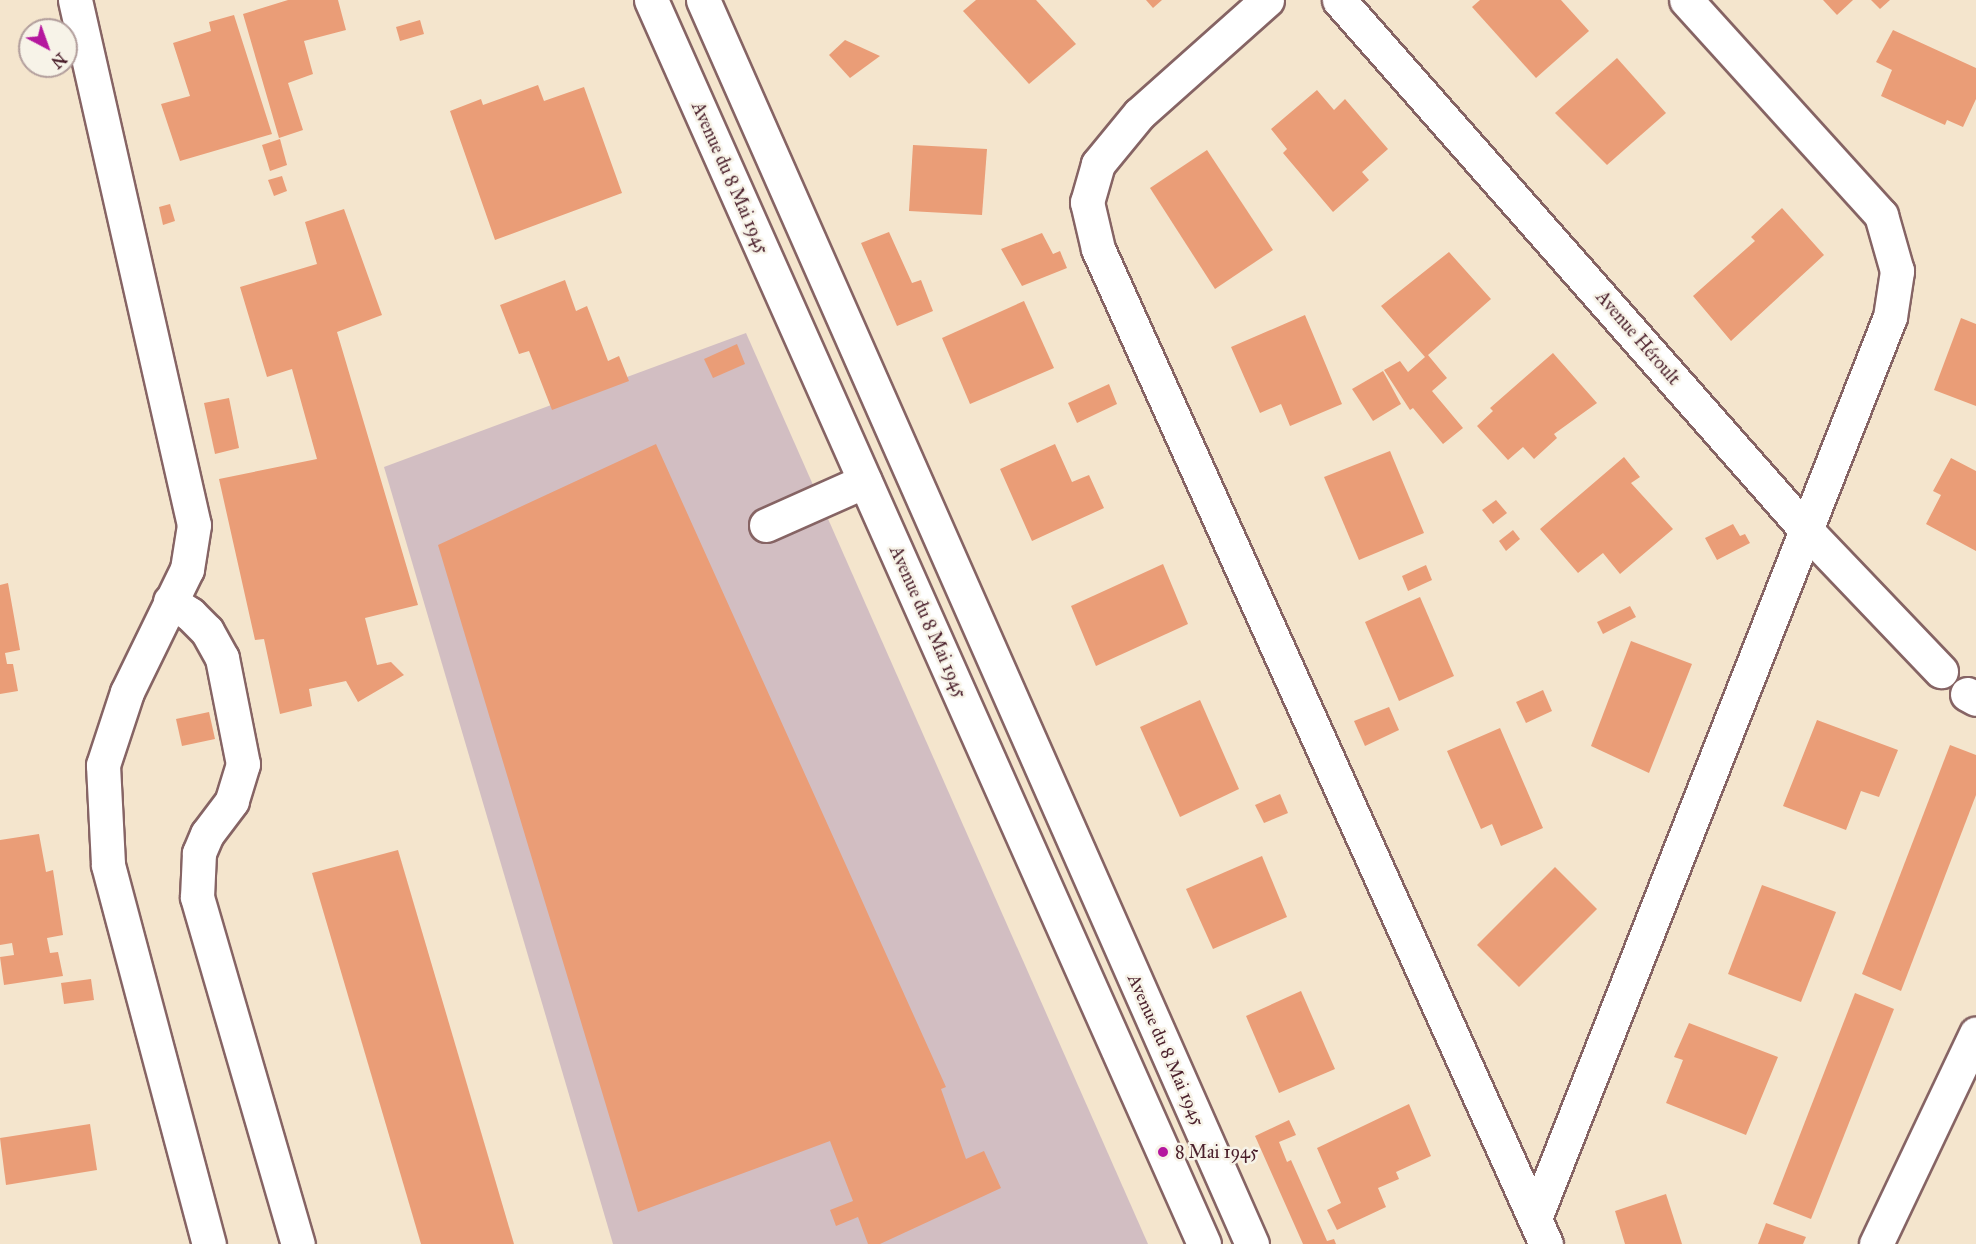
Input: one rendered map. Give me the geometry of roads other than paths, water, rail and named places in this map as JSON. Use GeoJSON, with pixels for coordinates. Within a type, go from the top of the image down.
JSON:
{"type":"FeatureCollection","features":[{"type":"Feature","properties":{"kind":"street"},"geometry":{"type":"LineString","coordinates":[[75,0],[194,525],[187,569],[127,692],[103,765],[108,865],[209,1244]]}},
{"type":"Feature","properties":{"kind":"street","name":"Avenue du 8 Mai 1945"},"geometry":{"type":"LineString","coordinates":[[651,0],[1204,1244]]}},
{"type":"Feature","properties":{"kind":"street","name":"Avenue du 8 Mai 1945"},"geometry":{"type":"LineString","coordinates":[[703,0],[1252,1244]]}},
{"type":"Feature","properties":{"kind":"street"},"geometry":{"type":"LineString","coordinates":[[1267,0],[1139,114],[1098,164],[1087,202],[1098,249],[1541,1231]]}},
{"type":"Feature","properties":{"kind":"street","name":"Avenue Héroult"},"geometry":{"type":"LineString","coordinates":[[1340,0],[1807,531],[1941,671]]}},
{"type":"Feature","properties":{"kind":"street"},"geometry":{"type":"LineString","coordinates":[[1541,1231],[1890,317],[1897,271],[1881,215],[1686,0]]}},
{"type":"Feature","properties":{"kind":"street"},"geometry":{"type":"LineString","coordinates":[[796,325],[837,304]]}},
{"type":"Feature","properties":{"kind":"street"},"geometry":{"type":"LineString","coordinates":[[766,525],[865,481]]}},
{"type":"Feature","properties":{"kind":"street"},"geometry":{"type":"LineString","coordinates":[[170,601],[190,614],[207,631],[224,670],[243,764],[232,801],[207,834],[199,853],[197,897],[298,1244]]}},
{"type":"Feature","properties":{"kind":"street"},"geometry":{"type":"LineString","coordinates":[[1038,871],[1078,849]]}},
{"type":"Feature","properties":{"kind":"street"},"geometry":{"type":"LineString","coordinates":[[1876,1244],[1976,1033]]}},
{"type":"Feature","properties":{"kind":"place","name":"8 Mai 1945"},"geometry":{"type":"Point","coordinates":[1163,1152]}}]}
